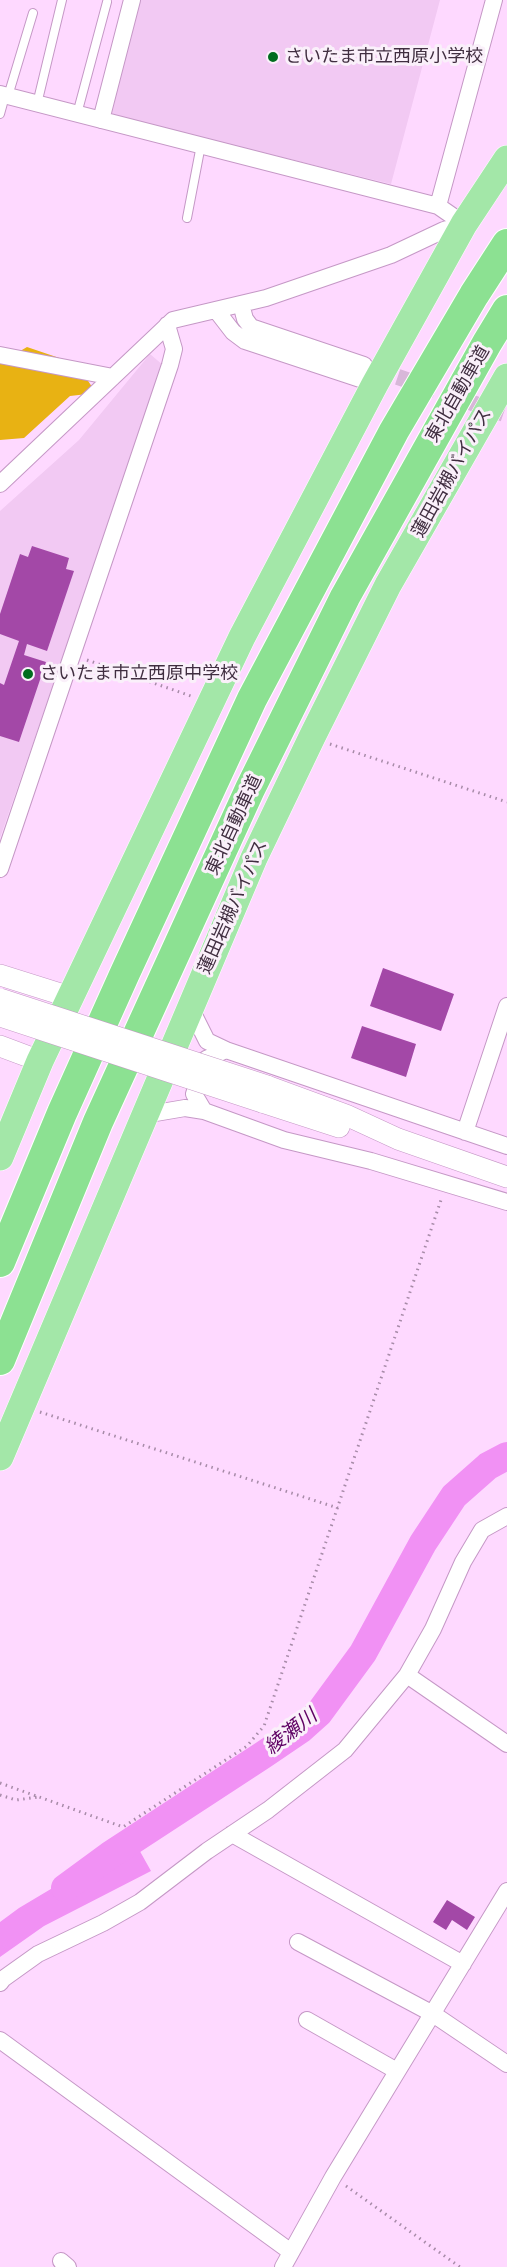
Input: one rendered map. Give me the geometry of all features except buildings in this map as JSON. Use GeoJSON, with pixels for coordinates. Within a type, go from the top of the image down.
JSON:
{"type":"FeatureCollection","features":[{"type":"Feature","properties":{"kind":"highway"},"geometry":{"type":"LineString","coordinates":[[0,1157],[40,1061],[70,997],[369,375],[507,159]]}},
{"type":"Feature","properties":{"kind":"highway","name":"東北自動車道"},"geometry":{"type":"LineString","coordinates":[[0,1262],[62,1113],[252,699],[394,431],[474,295],[507,244]]}},
{"type":"Feature","properties":{"kind":"highway","name":"東北自動車道"},"geometry":{"type":"LineString","coordinates":[[0,1360],[98,1122],[250,789],[345,597],[486,343],[507,310]]}},
{"type":"Feature","properties":{"kind":"highway","name":"蓮田岩槻バイパス"},"geometry":{"type":"LineString","coordinates":[[0,1457],[254,858],[388,585],[507,377]]}},
{"type":"Feature","properties":{"kind":"street"},"geometry":{"type":"LineString","coordinates":[[101,120],[132,0]]}},
{"type":"Feature","properties":{"kind":"street"},"geometry":{"type":"LineString","coordinates":[[438,206],[494,0]]}},
{"type":"Feature","properties":{"kind":"street"},"geometry":{"type":"LineString","coordinates":[[4,95],[438,206],[464,224]]}},
{"type":"Feature","properties":{"kind":"street"},"geometry":{"type":"LineString","coordinates":[[0,484],[173,320],[266,298],[391,255],[444,230],[464,224]]}},
{"type":"Feature","properties":{"kind":"street"},"geometry":{"type":"LineString","coordinates":[[241,304],[245,320],[251,327],[369,375]]}},
{"type":"Feature","properties":{"kind":"street"},"geometry":{"type":"LineString","coordinates":[[216,310],[233,332],[245,341],[369,375]]}},
{"type":"Feature","properties":{"kind":"street"},"geometry":{"type":"LineString","coordinates":[[0,869],[170,366],[174,349],[167,325]]}},
{"type":"Feature","properties":{"kind":"street"},"geometry":{"type":"LineString","coordinates":[[0,355],[113,377]]}},
{"type":"Feature","properties":{"kind":"street"},"geometry":{"type":"LineString","coordinates":[[0,975],[70,997]]}},
{"type":"Feature","properties":{"kind":"street"},"geometry":{"type":"LineString","coordinates":[[0,999],[264,1094],[338,1126],[398,1139],[507,1177]]}},
{"type":"Feature","properties":{"kind":"street"},"geometry":{"type":"LineString","coordinates":[[190,1006],[207,1041],[226,1050],[507,1146]]}},
{"type":"Feature","properties":{"kind":"street"},"geometry":{"type":"LineString","coordinates":[[465,1132],[507,1006]]}},
{"type":"Feature","properties":{"kind":"street"},"geometry":{"type":"LineString","coordinates":[[0,1016],[264,1094]]}},
{"type":"Feature","properties":{"kind":"street"},"geometry":{"type":"LineString","coordinates":[[0,1046],[40,1061]]}},
{"type":"Feature","properties":{"kind":"street"},"geometry":{"type":"LineString","coordinates":[[204,1111],[194,1094],[206,1059],[226,1050]]}},
{"type":"Feature","properties":{"kind":"street"},"geometry":{"type":"LineString","coordinates":[[144,1114],[185,1108],[204,1111],[284,1140],[371,1161],[507,1202]]}},
{"type":"Feature","properties":{"kind":"street"},"geometry":{"type":"LineString","coordinates":[[0,1983],[38,1954],[103,1923],[140,1902],[268,1810],[345,1750],[407,1675],[433,1629],[463,1562],[482,1530],[507,1516]]}},
{"type":"Feature","properties":{"kind":"street"},"geometry":{"type":"LineString","coordinates":[[407,1675],[507,1744]]}},
{"type":"Feature","properties":{"kind":"street"},"geometry":{"type":"LineString","coordinates":[[232,1834],[463,1964]]}},
{"type":"Feature","properties":{"kind":"street"},"geometry":{"type":"LineString","coordinates":[[0,2040],[287,2260],[333,2176],[507,1891]]}},
{"type":"Feature","properties":{"kind":"street"},"geometry":{"type":"LineString","coordinates":[[298,1942],[433,2014],[507,2064]]}},
{"type":"Feature","properties":{"kind":"street"},"geometry":{"type":"LineString","coordinates":[[307,2020],[397,2072]]}},
{"type":"Feature","properties":{"kind":"lane"},"geometry":{"type":"LineString","coordinates":[[37,104],[63,0]]}},
{"type":"Feature","properties":{"kind":"lane"},"geometry":{"type":"LineString","coordinates":[[77,114],[107,2]]}},
{"type":"Feature","properties":{"kind":"lane"},"geometry":{"type":"LineString","coordinates":[[0,114],[4,95],[33,13]]}},
{"type":"Feature","properties":{"kind":"lane"},"geometry":{"type":"LineString","coordinates":[[187,218],[201,146]]}},
{"type":"Feature","properties":{"kind":"path"},"geometry":{"type":"LineString","coordinates":[[72,655],[210,703]]}},
{"type":"Feature","properties":{"kind":"path"},"geometry":{"type":"LineString","coordinates":[[312,737],[507,802]]}},
{"type":"Feature","properties":{"kind":"path"},"geometry":{"type":"LineString","coordinates":[[0,1783],[123,1827],[247,1746],[264,1726],[447,1184]]}},
{"type":"Feature","properties":{"kind":"path"},"geometry":{"type":"LineString","coordinates":[[21,1406],[338,1508]]}},
{"type":"Feature","properties":{"kind":"path"},"geometry":{"type":"LineString","coordinates":[[0,1795],[15,1800],[40,1797]]}},
{"type":"Feature","properties":{"kind":"path"},"geometry":{"type":"LineString","coordinates":[[333,2176],[460,2267]]}},
{"type":"Feature","properties":{"kind":"shaded area","name":"さいたま市立西原小学校"},"geometry":{"type":"Polygon","coordinates":[[[136,0],[440,0],[391,184],[107,114],[136,0]]]}},
{"type":"Feature","properties":{"kind":"shaded area"},"geometry":{"type":"Polygon","coordinates":[[[27,347],[77,364],[96,393],[70,396],[24,438],[0,440],[0,363],[27,347]]]}},
{"type":"Feature","properties":{"kind":"shaded area","name":"さいたま市立西原中学校"},"geometry":{"type":"Polygon","coordinates":[[[150,354],[164,366],[0,838],[0,511],[79,440],[150,354]]]}},
{"type":"Feature","properties":{"kind":"shaded area"},"geometry":{"type":"Polygon","coordinates":[[[137,1846],[151,1871],[44,1926],[0,1957],[0,1922],[71,1877],[137,1846]]]}},
{"type":"Feature","properties":{"kind":"waterway","name":"綾瀬川"},"geometry":{"type":"LineString","coordinates":[[65,1888],[110,1855],[300,1730],[319,1713],[363,1653],[423,1543],[454,1496],[488,1466],[507,1456]]}},
{"type":"Feature","properties":{"kind":"tunnel"},"geometry":{"type":"LineString","coordinates":[[375,369],[507,415]]}},
{"type":"Feature","properties":{"kind":"place","name":"さいたま市立西原小学校"},"geometry":{"type":"Point","coordinates":[273,57]}},
{"type":"Feature","properties":{"kind":"place","name":"さいたま市立西原中学校"},"geometry":{"type":"Point","coordinates":[28,674]}}]}
